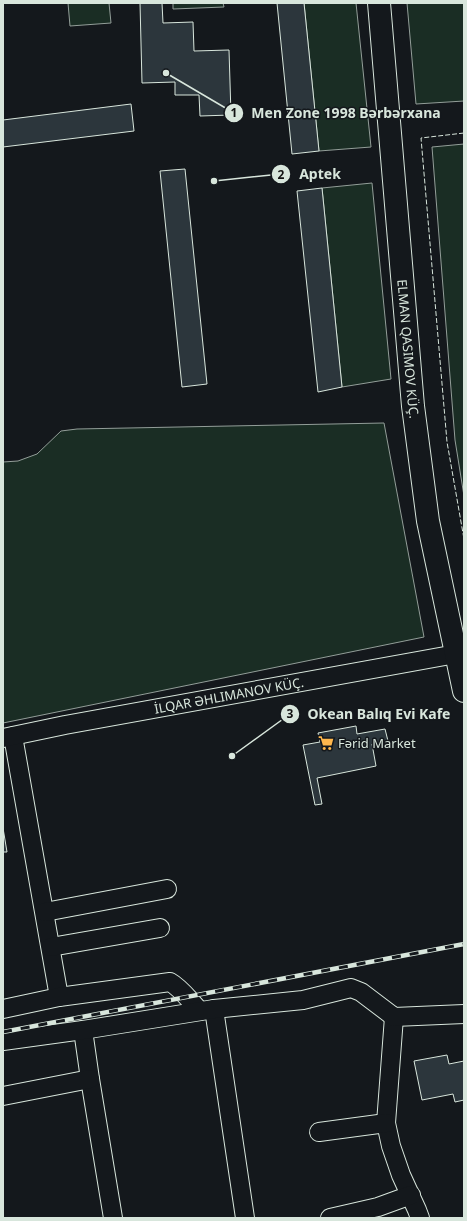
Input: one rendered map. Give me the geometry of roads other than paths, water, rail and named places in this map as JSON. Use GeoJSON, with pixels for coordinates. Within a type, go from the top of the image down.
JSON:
{"type":"FeatureCollection","features":[{"type":"Feature","properties":{"kind":"main road"},"geometry":{"type":"LineString","coordinates":[[379,3],[413,406],[428,521],[464,691]]}},
{"type":"Feature","properties":{"kind":"street","name":"İLQAR ƏHLIMANOV KÜÇ."},"geometry":{"type":"LineString","coordinates":[[8,737],[64,725],[456,654]]}},
{"type":"Feature","properties":{"kind":"street"},"geometry":{"type":"LineString","coordinates":[[8,737],[51,947],[59,997]]}},
{"type":"Feature","properties":{"kind":"street"},"geometry":{"type":"LineString","coordinates":[[44,912],[167,889]]}},
{"type":"Feature","properties":{"kind":"street"},"geometry":{"type":"LineString","coordinates":[[51,947],[160,928]]}},
{"type":"Feature","properties":{"kind":"street"},"geometry":{"type":"LineString","coordinates":[[3,1009],[59,997],[170,982],[178,986],[186,998],[207,1010],[245,1218]]}},
{"type":"Feature","properties":{"kind":"street"},"geometry":{"type":"LineString","coordinates":[[3,1041],[207,1010],[302,1000],[351,988],[361,992],[394,1017],[464,1014]]}},
{"type":"Feature","properties":{"kind":"street"},"geometry":{"type":"LineString","coordinates":[[394,1017],[386,1123],[391,1146],[401,1175],[420,1218]]}},
{"type":"Feature","properties":{"kind":"street"},"geometry":{"type":"LineString","coordinates":[[83,1030],[113,1218]]}},
{"type":"Feature","properties":{"kind":"street"},"geometry":{"type":"LineString","coordinates":[[3,1096],[90,1079]]}},
{"type":"Feature","properties":{"kind":"street"},"geometry":{"type":"LineString","coordinates":[[319,1132],[386,1123]]}},
{"type":"Feature","properties":{"kind":"street"},"geometry":{"type":"LineString","coordinates":[[330,1218],[378,1207],[411,1195]]}},
{"type":"Feature","properties":{"kind":"railway"},"geometry":{"type":"LineString","coordinates":[[3,1032],[464,944]]}},
{"type":"Feature","properties":{"kind":"place","name":"Men Zone 1998 Bərbərxana"},"geometry":{"type":"Point","coordinates":[166,73]}},
{"type":"Feature","properties":{"kind":"place","name":"Aptek"},"geometry":{"type":"Point","coordinates":[214,181]}},
{"type":"Feature","properties":{"kind":"place","name":"Fərid Market"},"geometry":{"type":"Point","coordinates":[326,743]}},
{"type":"Feature","properties":{"kind":"place","name":"Okean Balıq Evi Kafe"},"geometry":{"type":"Point","coordinates":[232,756]}}]}
